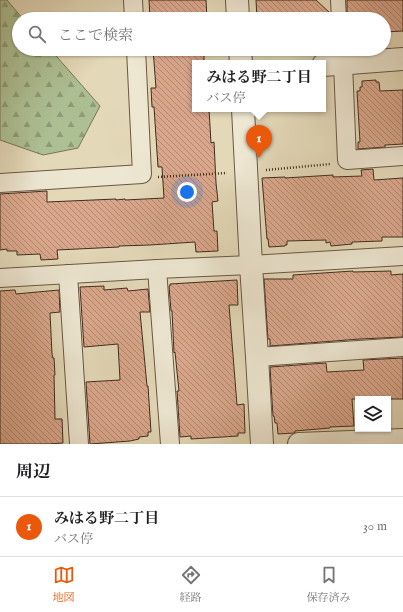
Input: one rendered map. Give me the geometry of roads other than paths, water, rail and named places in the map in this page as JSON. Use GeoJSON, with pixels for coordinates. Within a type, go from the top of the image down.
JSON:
{"type":"FeatureCollection","features":[{"type":"Feature","properties":{"kind":"street"},"geometry":{"type":"LineString","coordinates":[[133,0],[134,12]]}},
{"type":"Feature","properties":{"kind":"street"},"geometry":{"type":"LineString","coordinates":[[237,0],[238,12]]}},
{"type":"Feature","properties":{"kind":"street"},"geometry":{"type":"LineString","coordinates":[[338,0],[339,12]]}},
{"type":"Feature","properties":{"kind":"street"},"geometry":{"type":"LineString","coordinates":[[0,183],[142,174],[136,56]]}},
{"type":"Feature","properties":{"kind":"street"},"geometry":{"type":"LineString","coordinates":[[403,59],[337,57],[347,160],[403,156]]}},
{"type":"Feature","properties":{"kind":"street"},"geometry":{"type":"LineString","coordinates":[[243,112],[262,444]]}},
{"type":"Feature","properties":{"kind":"street"},"geometry":{"type":"LineString","coordinates":[[0,278],[403,256]]}},
{"type":"Feature","properties":{"kind":"street"},"geometry":{"type":"LineString","coordinates":[[157,269],[170,444]]}},
{"type":"Feature","properties":{"kind":"street"},"geometry":{"type":"LineString","coordinates":[[68,274],[79,444]]}},
{"type":"Feature","properties":{"kind":"street"},"geometry":{"type":"LineString","coordinates":[[257,357],[403,347]]}},
{"type":"Feature","properties":{"kind":"street"},"geometry":{"type":"LineString","coordinates":[[299,444],[403,440]]}},
{"type":"Feature","properties":{"kind":"place","name":"みはる野二丁目"},"geometry":{"type":"Point","coordinates":[259,158]}}]}
